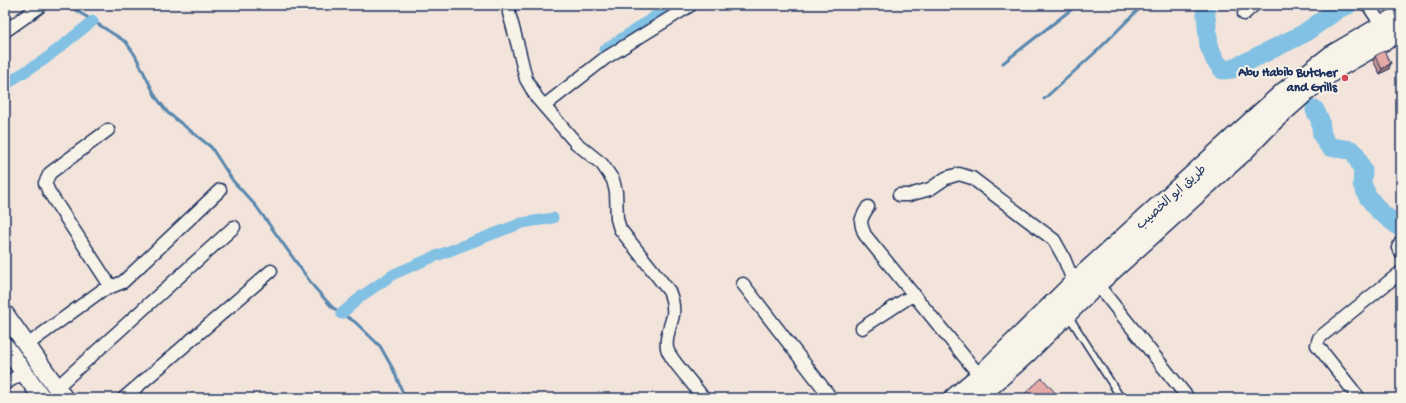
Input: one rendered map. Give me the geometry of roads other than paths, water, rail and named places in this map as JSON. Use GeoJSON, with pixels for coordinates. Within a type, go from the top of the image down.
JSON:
{"type":"FeatureCollection","features":[{"type":"Feature","properties":{"kind":"main road","name":"طريق ابو الخصيب"},"geometry":{"type":"LineString","coordinates":[[977,398],[1067,314],[1237,147],[1284,92],[1332,55],[1401,14]]}},
{"type":"Feature","properties":{"kind":"main road","name":"طريق ابو الخصيب"},"geometry":{"type":"LineString","coordinates":[[954,398],[980,376],[1074,283],[1237,147],[1274,120],[1324,76],[1401,31]]}},
{"type":"Feature","properties":{"kind":"main road"},"geometry":{"type":"LineString","coordinates":[[5,314],[61,393]]}},
{"type":"Feature","properties":{"kind":"main road"},"geometry":{"type":"LineString","coordinates":[[5,346],[42,398]]}},
{"type":"Feature","properties":{"kind":"street"},"geometry":{"type":"LineString","coordinates":[[509,5],[509,14],[526,79],[537,98],[576,142],[602,164],[613,180],[616,192],[617,219],[620,229],[669,290],[673,302],[673,314],[667,333],[667,349],[678,366],[703,398]]}},
{"type":"Feature","properties":{"kind":"street"},"geometry":{"type":"LineString","coordinates":[[544,106],[604,59],[691,5]]}},
{"type":"Feature","properties":{"kind":"street"},"geometry":{"type":"LineString","coordinates":[[1244,14],[1254,5]]}},
{"type":"Feature","properties":{"kind":"street"},"geometry":{"type":"LineString","coordinates":[[1368,6],[1382,26]]}},
{"type":"Feature","properties":{"kind":"street"},"geometry":{"type":"LineString","coordinates":[[5,31],[39,7]]}},
{"type":"Feature","properties":{"kind":"street"},"geometry":{"type":"LineString","coordinates":[[108,130],[50,173],[46,182],[49,192],[111,287]]}},
{"type":"Feature","properties":{"kind":"street"},"geometry":{"type":"LineString","coordinates":[[899,195],[909,195],[930,189],[946,178],[959,174],[972,178],[1054,240],[1063,256],[1074,283]]}},
{"type":"Feature","properties":{"kind":"street"},"geometry":{"type":"LineString","coordinates":[[27,345],[102,291],[123,282],[220,190]]}},
{"type":"Feature","properties":{"kind":"street"},"geometry":{"type":"LineString","coordinates":[[868,207],[862,216],[860,223],[865,235],[980,376]]}},
{"type":"Feature","properties":{"kind":"street"},"geometry":{"type":"LineString","coordinates":[[61,393],[234,227]]}},
{"type":"Feature","properties":{"kind":"street"},"geometry":{"type":"LineString","coordinates":[[1401,242],[1398,248],[1401,252]]}},
{"type":"Feature","properties":{"kind":"street"},"geometry":{"type":"LineString","coordinates":[[124,398],[271,271]]}},
{"type":"Feature","properties":{"kind":"street"},"geometry":{"type":"LineString","coordinates":[[1359,398],[1318,345],[1319,338],[1401,272]]}},
{"type":"Feature","properties":{"kind":"street"},"geometry":{"type":"LineString","coordinates":[[743,284],[831,398]]}},
{"type":"Feature","properties":{"kind":"street"},"geometry":{"type":"LineString","coordinates":[[1097,284],[1188,398]]}},
{"type":"Feature","properties":{"kind":"street"},"geometry":{"type":"LineString","coordinates":[[862,328],[914,294]]}},
{"type":"Feature","properties":{"kind":"street"},"geometry":{"type":"LineString","coordinates":[[5,384],[24,372]]}},
{"type":"Feature","properties":{"kind":"lane"},"geometry":{"type":"LineString","coordinates":[[1067,314],[1121,398]]}},
{"type":"Feature","properties":{"kind":"waterway"},"geometry":{"type":"LineString","coordinates":[[68,5],[126,42],[135,55],[156,97],[168,113],[211,147],[233,181],[256,206],[314,287],[332,307],[355,322],[380,346],[393,369],[405,398]]}},
{"type":"Feature","properties":{"kind":"waterway"},"geometry":{"type":"LineString","coordinates":[[604,50],[672,5]]}},
{"type":"Feature","properties":{"kind":"waterway"},"geometry":{"type":"LineString","coordinates":[[1003,63],[1077,5]]}},
{"type":"Feature","properties":{"kind":"waterway"},"geometry":{"type":"LineString","coordinates":[[1044,99],[1099,49],[1143,5]]}},
{"type":"Feature","properties":{"kind":"waterway"},"geometry":{"type":"LineString","coordinates":[[1205,5],[1209,46],[1215,60],[1223,70],[1232,69],[1303,34],[1340,8],[1348,5]]}},
{"type":"Feature","properties":{"kind":"waterway"},"geometry":{"type":"LineString","coordinates":[[5,86],[44,60],[93,21]]}},
{"type":"Feature","properties":{"kind":"waterway"},"geometry":{"type":"LineString","coordinates":[[1315,110],[1320,120],[1322,135],[1326,142],[1330,147],[1351,150],[1355,153],[1363,171],[1362,184],[1368,197],[1380,212],[1401,228]]}},
{"type":"Feature","properties":{"kind":"waterway"},"geometry":{"type":"LineString","coordinates":[[341,314],[363,295],[394,274],[522,223],[553,218]]}},
{"type":"Feature","properties":{"kind":"place","name":"Abu Habib Butcher and Grills"},"geometry":{"type":"Point","coordinates":[1345,78]}}]}
